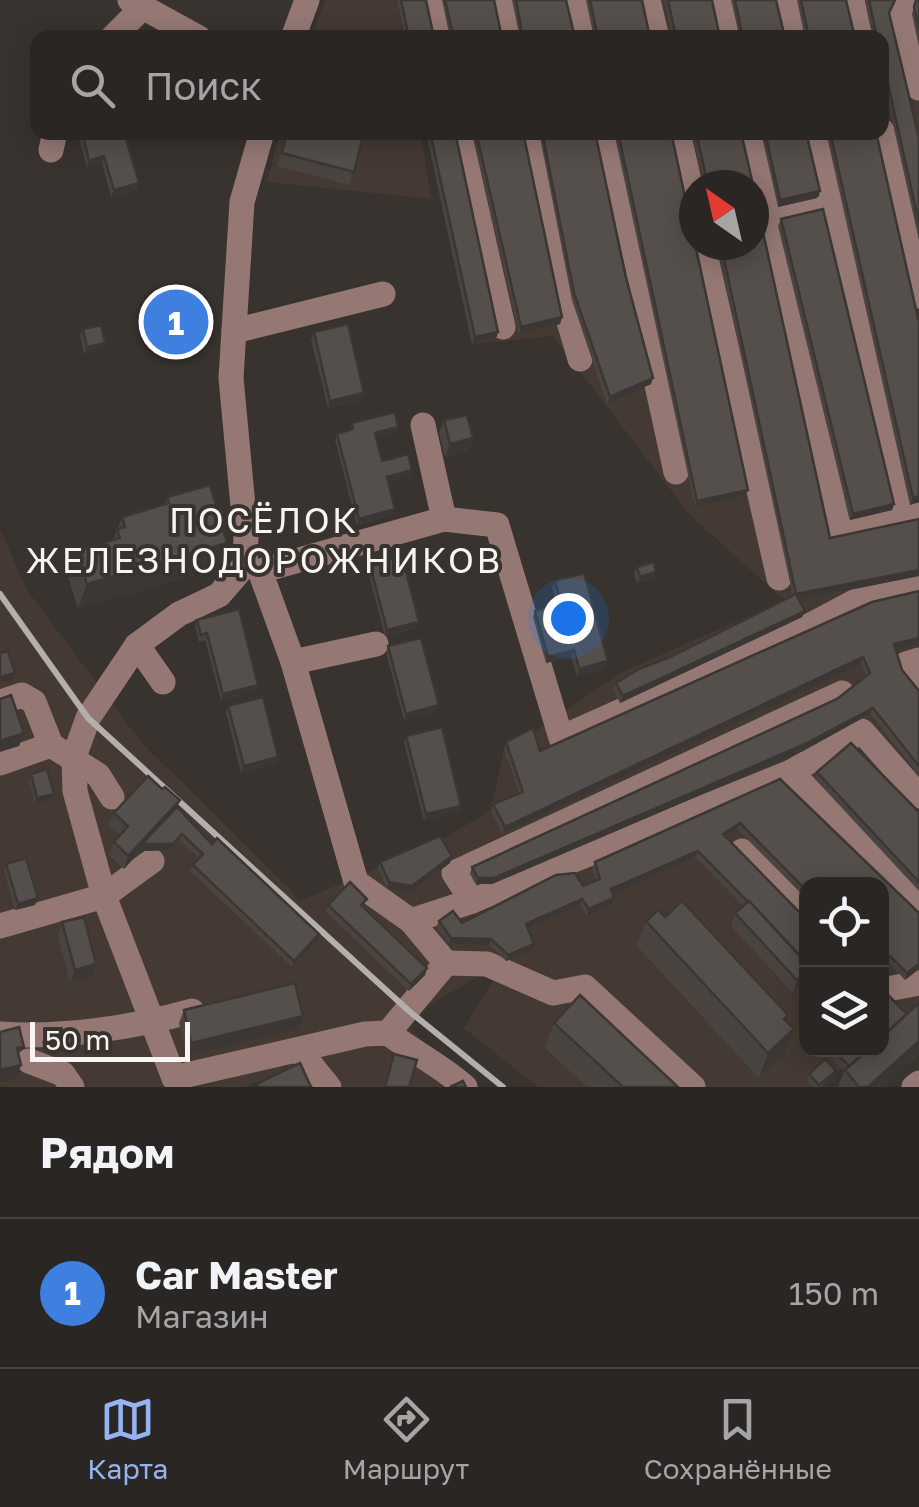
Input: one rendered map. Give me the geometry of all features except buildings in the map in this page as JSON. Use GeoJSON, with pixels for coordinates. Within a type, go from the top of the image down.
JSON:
{"type":"FeatureCollection","features":[{"type":"Feature","properties":{"kind":"street"},"geometry":{"type":"LineString","coordinates":[[297,30],[307,0]]}},
{"type":"Feature","properties":{"kind":"street"},"geometry":{"type":"LineString","coordinates":[[430,0],[436,30]]}},
{"type":"Feature","properties":{"kind":"street"},"geometry":{"type":"LineString","coordinates":[[503,0],[509,30]]}},
{"type":"Feature","properties":{"kind":"street"},"geometry":{"type":"LineString","coordinates":[[574,0],[580,30]]}},
{"type":"Feature","properties":{"kind":"street"},"geometry":{"type":"LineString","coordinates":[[648,0],[655,30]]}},
{"type":"Feature","properties":{"kind":"street"},"geometry":{"type":"LineString","coordinates":[[719,0],[726,30]]}},
{"type":"Feature","properties":{"kind":"street"},"geometry":{"type":"LineString","coordinates":[[788,0],[794,30]]}},
{"type":"Feature","properties":{"kind":"street"},"geometry":{"type":"LineString","coordinates":[[852,0],[858,30]]}},
{"type":"Feature","properties":{"kind":"street"},"geometry":{"type":"LineString","coordinates":[[906,0],[902,12],[919,88]]}},
{"type":"Feature","properties":{"kind":"street"},"geometry":{"type":"LineString","coordinates":[[118,30],[137,4],[185,30]]}},
{"type":"Feature","properties":{"kind":"street"},"geometry":{"type":"LineString","coordinates":[[260,140],[242,202],[231,378],[246,538],[252,568],[293,662],[356,882],[411,920],[446,963],[488,964],[553,992],[585,987],[693,1087]]}},
{"type":"Feature","properties":{"kind":"street"},"geometry":{"type":"LineString","coordinates":[[462,140],[503,328]]}},
{"type":"Feature","properties":{"kind":"street"},"geometry":{"type":"LineString","coordinates":[[531,140],[560,291],[580,360]]}},
{"type":"Feature","properties":{"kind":"street"},"geometry":{"type":"LineString","coordinates":[[604,140],[676,472]]}},
{"type":"Feature","properties":{"kind":"street"},"geometry":{"type":"LineString","coordinates":[[680,140],[687,170]]}},
{"type":"Feature","properties":{"kind":"street"},"geometry":{"type":"LineString","coordinates":[[751,140],[758,170]]}},
{"type":"Feature","properties":{"kind":"street"},"geometry":{"type":"LineString","coordinates":[[820,140],[912,516],[840,534],[769,219],[834,206]]}},
{"type":"Feature","properties":{"kind":"street"},"geometry":{"type":"LineString","coordinates":[[884,140],[919,296]]}},
{"type":"Feature","properties":{"kind":"street"},"geometry":{"type":"LineString","coordinates":[[707,260],[778,578]]}},
{"type":"Feature","properties":{"kind":"street"},"geometry":{"type":"LineString","coordinates":[[234,331],[383,294]]}},
{"type":"Feature","properties":{"kind":"street"},"geometry":{"type":"LineString","coordinates":[[424,425],[444,519]]}},
{"type":"Feature","properties":{"kind":"street"},"geometry":{"type":"LineString","coordinates":[[0,763],[62,751],[136,645],[179,614],[219,595],[252,568],[444,519],[497,525],[562,738],[856,601],[919,586]]}},
{"type":"Feature","properties":{"kind":"street"},"geometry":{"type":"LineString","coordinates":[[293,662],[376,644]]}},
{"type":"Feature","properties":{"kind":"street"},"geometry":{"type":"LineString","coordinates":[[136,645],[163,682]]}},
{"type":"Feature","properties":{"kind":"street"},"geometry":{"type":"LineString","coordinates":[[919,660],[906,664],[919,681]]}},
{"type":"Feature","properties":{"kind":"street"},"geometry":{"type":"LineString","coordinates":[[472,901],[454,873],[842,693]]}},
{"type":"Feature","properties":{"kind":"street"},"geometry":{"type":"LineString","coordinates":[[0,702],[22,695],[34,702],[62,751],[104,896],[155,1021],[173,1082],[365,1034],[388,1033],[465,1087]]}},
{"type":"Feature","properties":{"kind":"street"},"geometry":{"type":"LineString","coordinates":[[411,920],[472,901],[790,772],[862,731],[919,796]]}},
{"type":"Feature","properties":{"kind":"street"},"geometry":{"type":"LineString","coordinates":[[62,751],[98,775],[112,797]]}},
{"type":"Feature","properties":{"kind":"street"},"geometry":{"type":"LineString","coordinates":[[790,772],[919,904]]}},
{"type":"Feature","properties":{"kind":"street"},"geometry":{"type":"LineString","coordinates":[[742,851],[799,909]]}},
{"type":"Feature","properties":{"kind":"street"},"geometry":{"type":"LineString","coordinates":[[0,926],[104,896],[152,861]]}},
{"type":"Feature","properties":{"kind":"street"},"geometry":{"type":"LineString","coordinates":[[388,1033],[446,963]]}},
{"type":"Feature","properties":{"kind":"street"},"geometry":{"type":"LineString","coordinates":[[889,989],[919,983]]}},
{"type":"Feature","properties":{"kind":"street"},"geometry":{"type":"LineString","coordinates":[[31,1049],[192,1010]]}},
{"type":"Feature","properties":{"kind":"street"},"geometry":{"type":"LineString","coordinates":[[0,1034],[31,1049],[63,1074],[72,1087]]}},
{"type":"Feature","properties":{"kind":"street"},"geometry":{"type":"LineString","coordinates":[[24,1087],[31,1049]]}},
{"type":"Feature","properties":{"kind":"street"},"geometry":{"type":"LineString","coordinates":[[300,1050],[330,1087]]}},
{"type":"Feature","properties":{"kind":"street"},"geometry":{"type":"LineString","coordinates":[[421,1087],[436,1065]]}},
{"type":"Feature","properties":{"kind":"shaded area"},"geometry":{"type":"Polygon","coordinates":[[[325,0],[919,0],[919,1012],[889,1040],[889,877],[799,877],[799,1057],[864,1057],[842,1068],[824,1087],[538,1087],[464,1028],[504,962],[418,1011],[408,1026],[468,1087],[342,1087],[331,1069],[296,1067],[246,1087],[0,1087],[0,529],[27,590],[140,741],[292,891],[298,902],[438,842],[491,810],[504,749],[621,673],[784,600],[690,515],[553,336],[472,344],[428,140],[889,140],[889,30],[404,30],[398,4],[402,30],[314,30],[325,0]]]}},
{"type":"Feature","properties":{"kind":"shaded area"},"geometry":{"type":"Polygon","coordinates":[[[278,140],[422,140],[431,199],[267,182],[278,140]]]}},
{"type":"Feature","properties":{"kind":"railway"},"geometry":{"type":"LineString","coordinates":[[0,594],[88,718],[409,1011],[503,1087]]}},
{"type":"Feature","properties":{"kind":"place","name":"Car Master"},"geometry":{"type":"Point","coordinates":[176,322]}},
{"type":"Feature","properties":{"kind":"district","name":"ПОСЁЛОК ЖЕЛЕЗНОДОРОЖНИКОВ"},"geometry":{"type":"Point","coordinates":[264,541]}}]}
